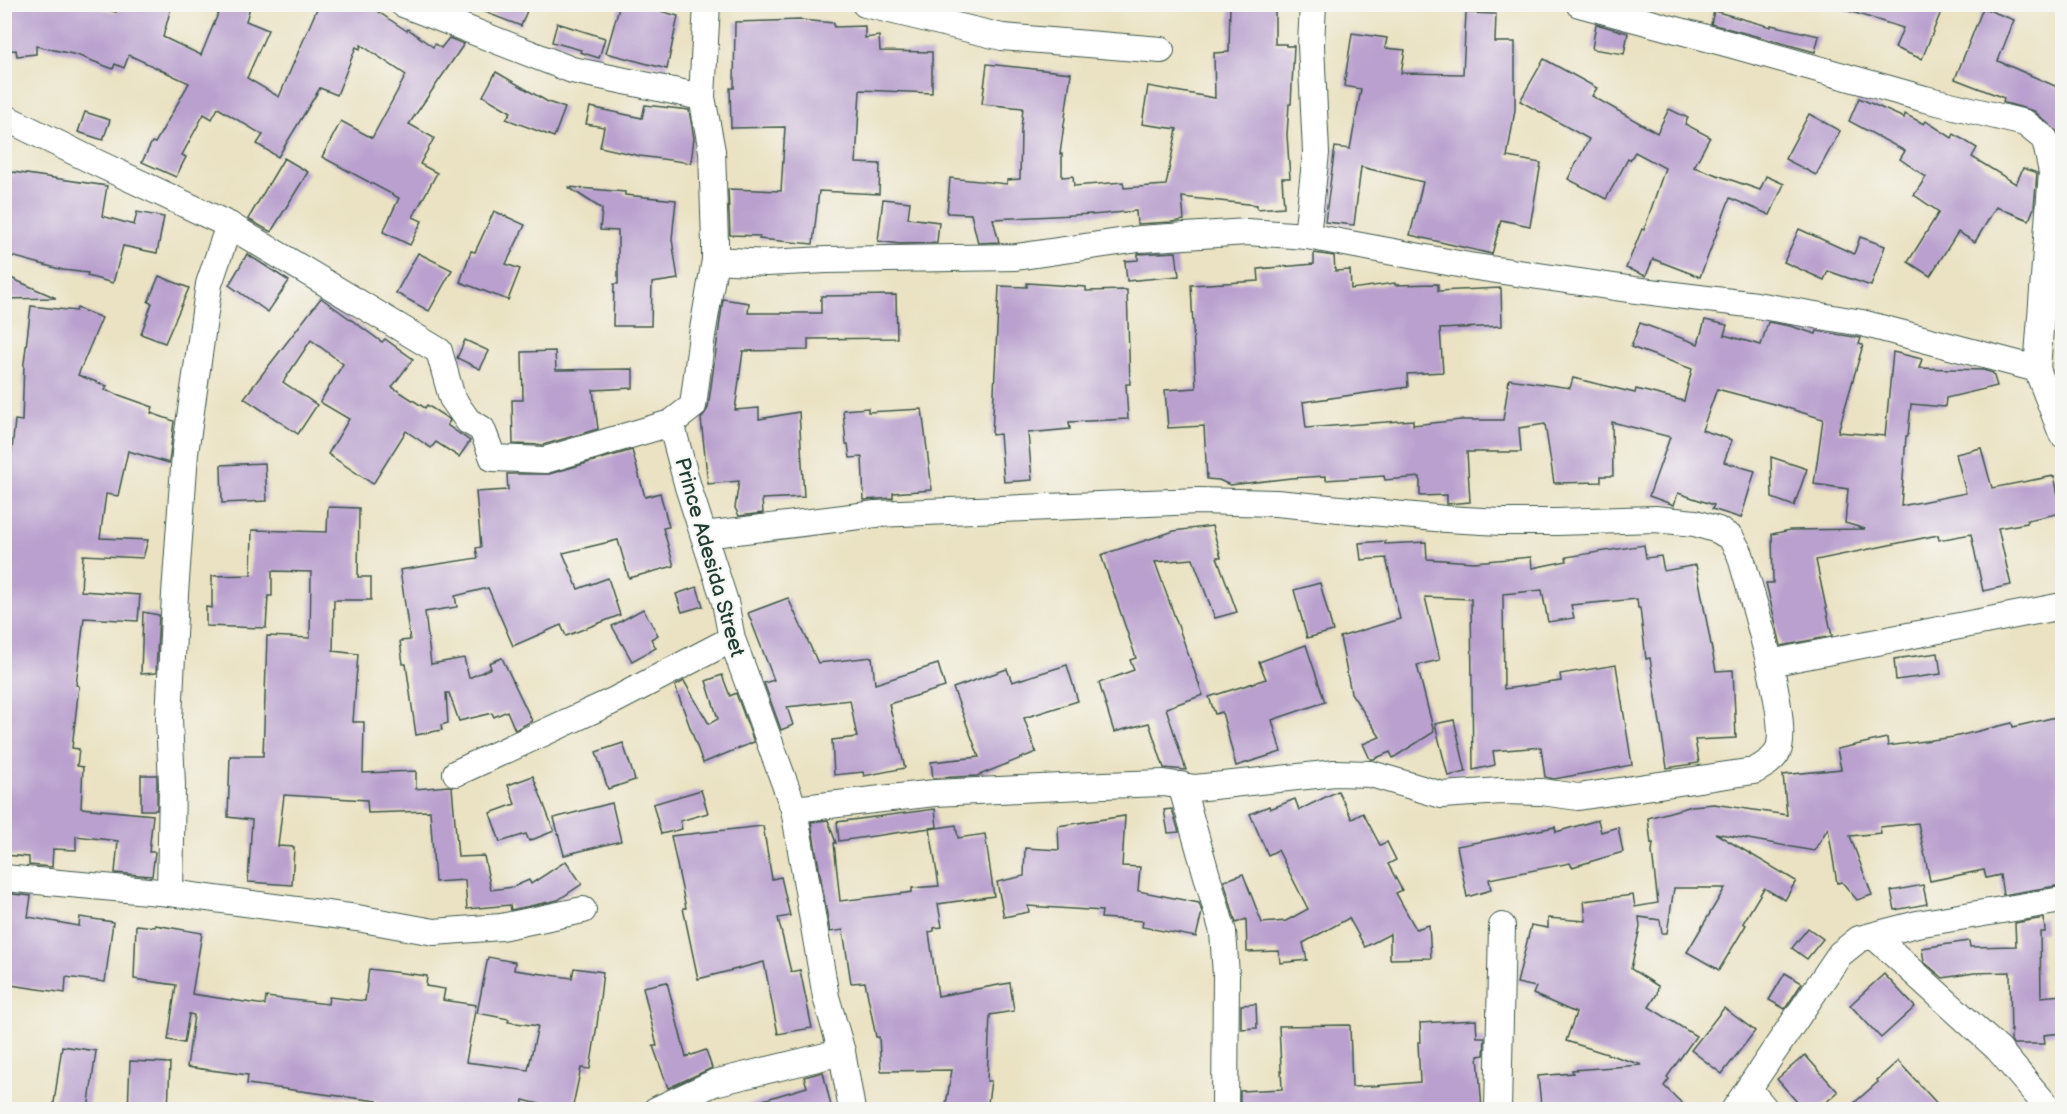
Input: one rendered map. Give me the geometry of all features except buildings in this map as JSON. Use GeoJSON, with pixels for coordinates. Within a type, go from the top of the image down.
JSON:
{"type":"FeatureCollection","features":[{"type":"Feature","properties":{"kind":"street"},"geometry":{"type":"LineString","coordinates":[[403,4],[572,70],[702,97]]}},
{"type":"Feature","properties":{"kind":"street"},"geometry":{"type":"LineString","coordinates":[[4,117],[229,225],[439,351],[452,398],[468,421],[482,429],[493,458],[545,460],[671,423],[693,406],[715,260],[712,151],[702,97],[707,4]]}},
{"type":"Feature","properties":{"kind":"street"},"geometry":{"type":"LineString","coordinates":[[865,4],[1002,37],[1161,50]]}},
{"type":"Feature","properties":{"kind":"street"},"geometry":{"type":"LineString","coordinates":[[1307,236],[1316,153],[1311,45],[1312,4]]}},
{"type":"Feature","properties":{"kind":"street"},"geometry":{"type":"LineString","coordinates":[[1579,4],[1925,99],[2025,123],[2045,139],[2052,172],[2037,369],[2062,434]]}},
{"type":"Feature","properties":{"kind":"street"},"geometry":{"type":"LineString","coordinates":[[170,893],[172,785],[169,719],[185,453],[209,284],[229,225]]}},
{"type":"Feature","properties":{"kind":"street"},"geometry":{"type":"LineString","coordinates":[[715,260],[767,263],[1016,257],[1139,239],[1247,232],[1307,236],[1480,267],[1756,305],[1862,323],[2037,369]]}},
{"type":"Feature","properties":{"kind":"street","name":"Prince Adesida Street"},"geometry":{"type":"LineString","coordinates":[[671,423],[725,602],[732,639],[794,809],[826,997],[842,1052],[852,1110]]}},
{"type":"Feature","properties":{"kind":"street"},"geometry":{"type":"LineString","coordinates":[[704,536],[876,514],[1198,501],[1276,503],[1500,522],[1655,519],[1695,524],[1718,530],[1731,538],[1740,554],[1770,663],[1782,736],[1777,752],[1767,764],[1754,771],[1578,796],[1532,791],[1442,795],[1371,774],[1335,773],[1195,789],[1164,783],[935,793],[794,809]]}},
{"type":"Feature","properties":{"kind":"street"},"geometry":{"type":"LineString","coordinates":[[1770,663],[2062,606]]}},
{"type":"Feature","properties":{"kind":"street"},"geometry":{"type":"LineString","coordinates":[[456,773],[615,700],[732,639]]}},
{"type":"Feature","properties":{"kind":"street"},"geometry":{"type":"LineString","coordinates":[[1181,785],[1223,932],[1226,975],[1225,1110]]}},
{"type":"Feature","properties":{"kind":"street"},"geometry":{"type":"LineString","coordinates":[[4,878],[170,893],[357,918],[434,932],[501,927],[583,910]]}},
{"type":"Feature","properties":{"kind":"street"},"geometry":{"type":"LineString","coordinates":[[1766,1110],[1742,1100],[1840,954],[1859,939],[1917,924],[2062,900]]}},
{"type":"Feature","properties":{"kind":"street"},"geometry":{"type":"LineString","coordinates":[[1498,1110],[1502,926]]}},
{"type":"Feature","properties":{"kind":"street"},"geometry":{"type":"LineString","coordinates":[[1874,936],[1998,1049],[2050,1110]]}},
{"type":"Feature","properties":{"kind":"street"},"geometry":{"type":"LineString","coordinates":[[656,1110],[714,1083],[842,1052]]}}]}
